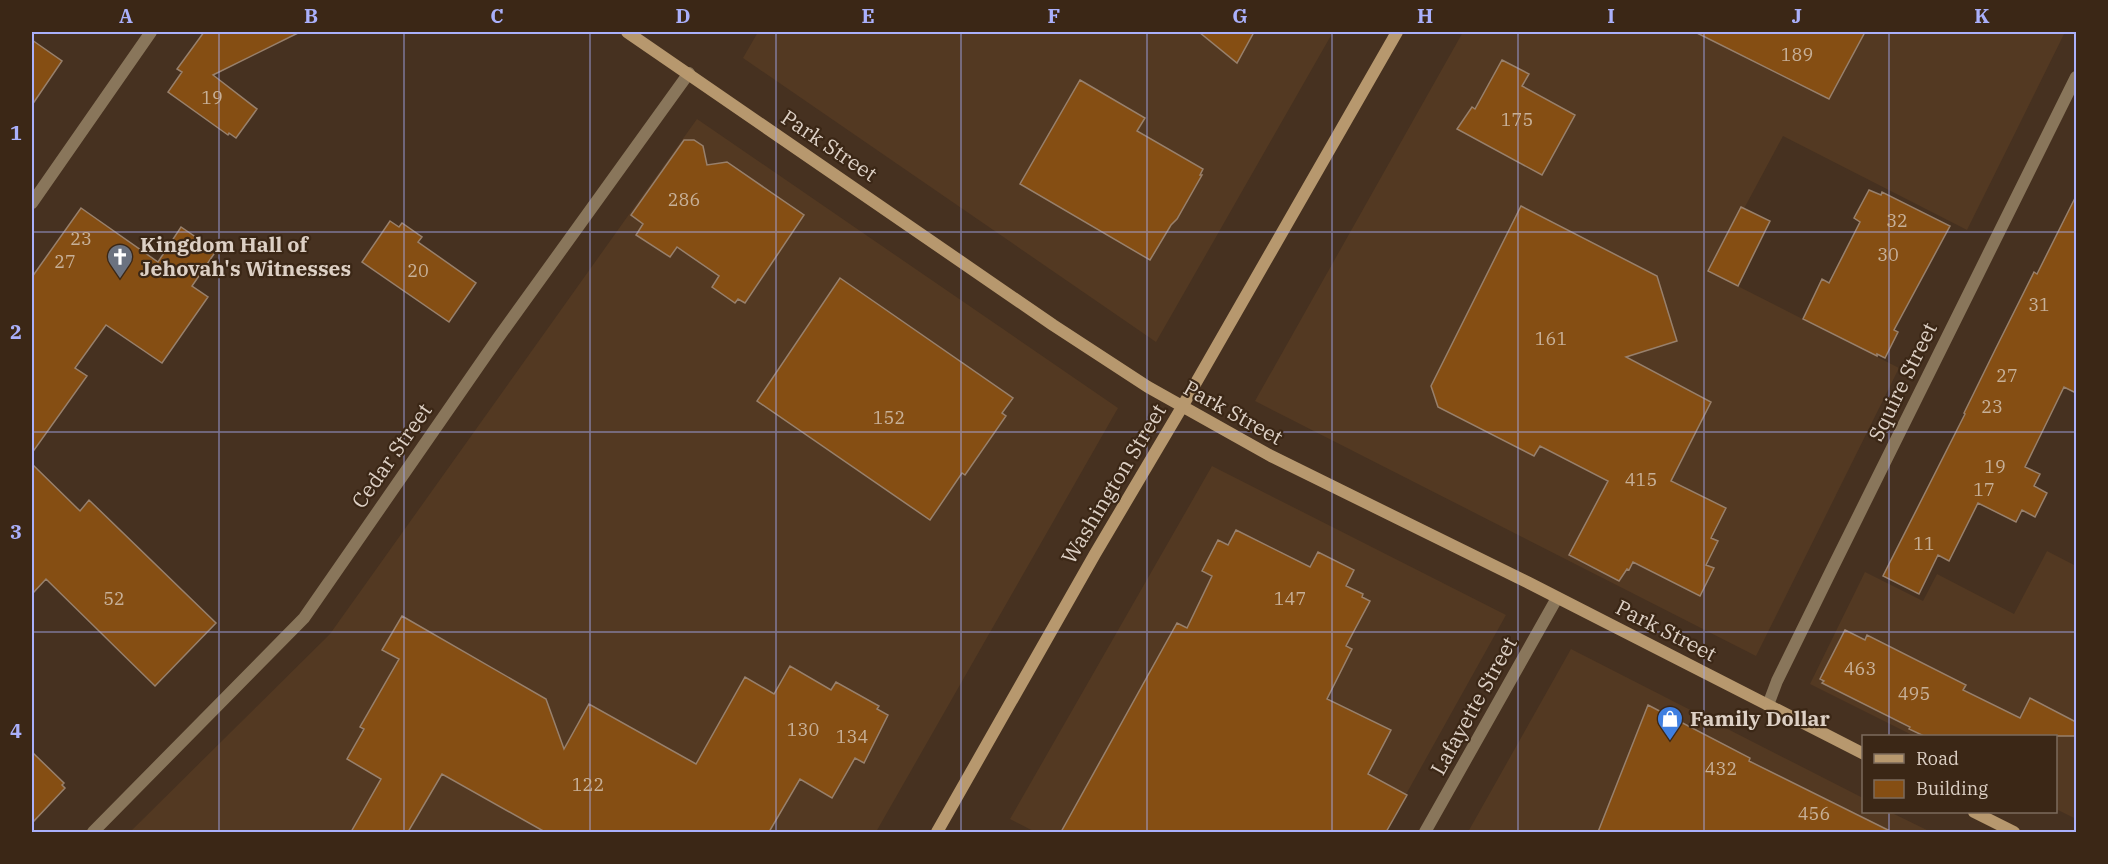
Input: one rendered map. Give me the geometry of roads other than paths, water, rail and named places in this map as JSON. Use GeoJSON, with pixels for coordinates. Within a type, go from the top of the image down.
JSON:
{"type":"FeatureCollection","features":[{"type":"Feature","properties":{"kind":"main road","name":"Park Street"},"geometry":{"type":"LineString","coordinates":[[627,32],[1053,326],[1116,368],[1182,407],[1271,456],[1862,753]]}},
{"type":"Feature","properties":{"kind":"main road","name":"Washington Street"},"geometry":{"type":"LineString","coordinates":[[937,832],[1095,554],[1398,32]]}},
{"type":"Feature","properties":{"kind":"main road"},"geometry":{"type":"LineString","coordinates":[[1976,813],[2014,832]]}},
{"type":"Feature","properties":{"kind":"street"},"geometry":{"type":"LineString","coordinates":[[32,203],[151,32]]}},
{"type":"Feature","properties":{"kind":"street","name":"Cedar Street"},"geometry":{"type":"LineString","coordinates":[[93,832],[304,618],[498,338],[689,73]]}},
{"type":"Feature","properties":{"kind":"street","name":"Squire Street"},"geometry":{"type":"LineString","coordinates":[[1768,705],[1777,681],[2076,77]]}},
{"type":"Feature","properties":{"kind":"street","name":"Lafayette Street"},"geometry":{"type":"LineString","coordinates":[[1425,832],[1557,598]]}},
{"type":"Feature","properties":{"kind":"place","name":"Kingdom Hall of Jehovah's Witnesses"},"geometry":{"type":"Point","coordinates":[120,280]}},
{"type":"Feature","properties":{"kind":"place","name":"Family Dollar"},"geometry":{"type":"Point","coordinates":[1670,742]}}]}
